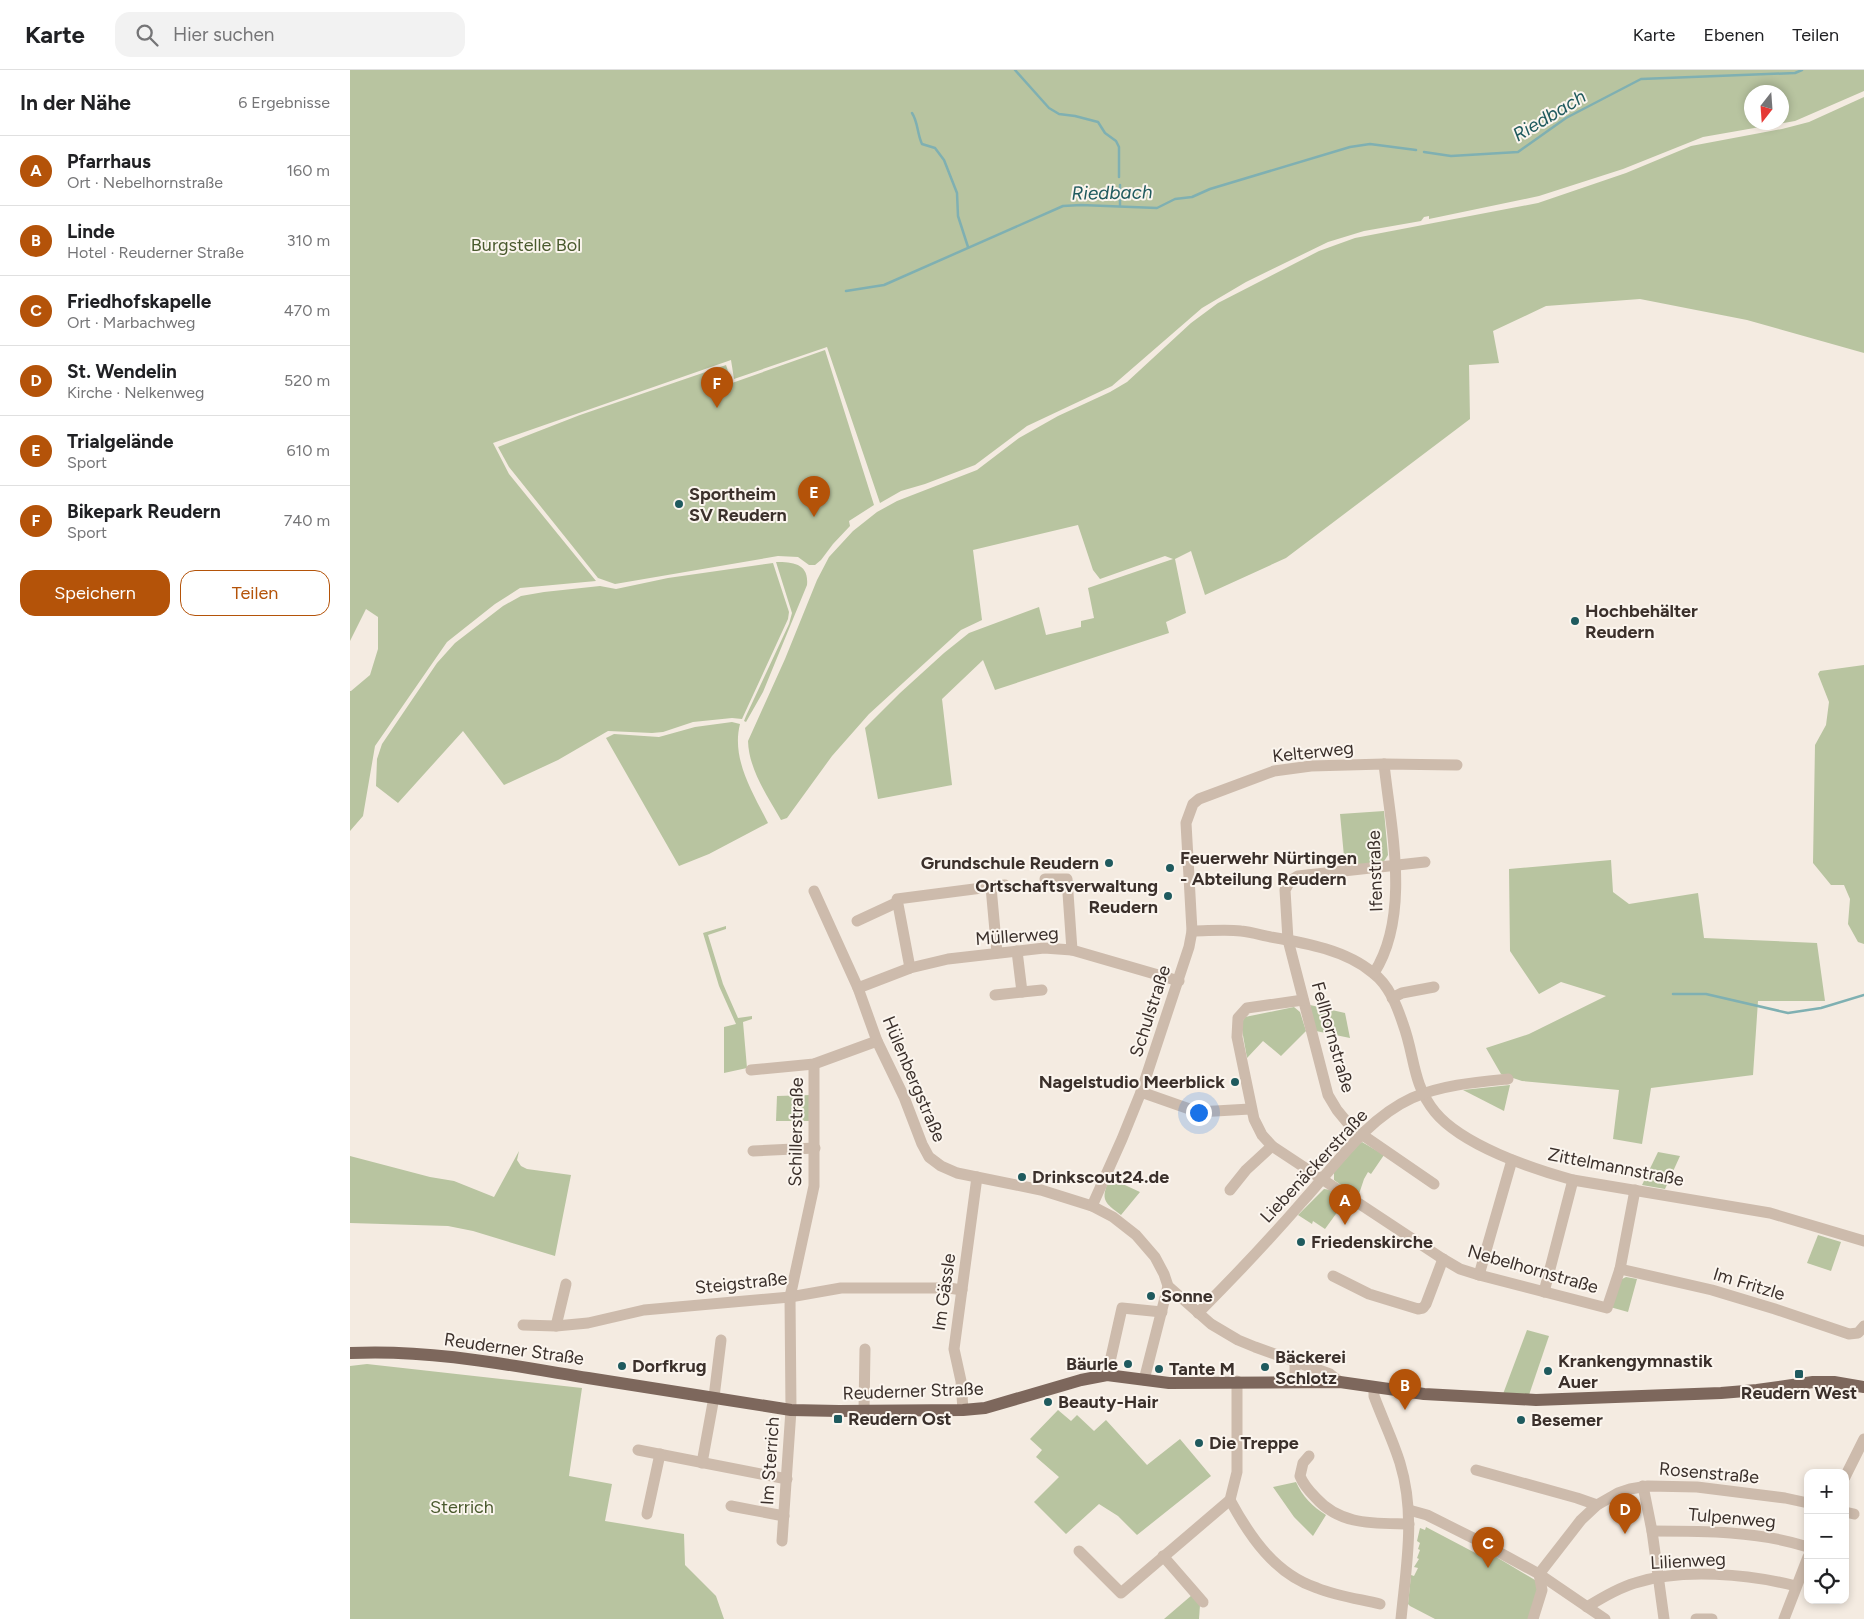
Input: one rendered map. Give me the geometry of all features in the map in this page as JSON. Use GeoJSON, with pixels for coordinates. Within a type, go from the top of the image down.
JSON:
{"type":"FeatureCollection","features":[{"type":"Feature","properties":{"kind":"main road","name":"Reuderner Straße"},"geometry":{"type":"LineString","coordinates":[[350,1353],[393,1352],[484,1361],[791,1410],[963,1410],[985,1408],[1080,1380],[1107,1375],[1168,1383],[1237,1381],[1340,1382],[1460,1397],[1546,1400],[1722,1393],[1813,1382],[1834,1382],[1864,1387]]}},
{"type":"Feature","properties":{"kind":"street","name":"Ifenstraße"},"geometry":{"type":"LineString","coordinates":[[1374,973],[1380,964],[1391,934],[1394,918],[1395,864],[1384,764]]}},
{"type":"Feature","properties":{"kind":"street","name":"Kelterweg"},"geometry":{"type":"LineString","coordinates":[[1187,817],[1193,804],[1205,796],[1274,771],[1311,766],[1457,765]]}},
{"type":"Feature","properties":{"kind":"street","name":"Schulstraße"},"geometry":{"type":"LineString","coordinates":[[1092,1206],[1141,1092],[1189,947],[1192,931],[1187,817]]}},
{"type":"Feature","properties":{"kind":"street"},"geometry":{"type":"LineString","coordinates":[[1395,864],[1425,862]]}},
{"type":"Feature","properties":{"kind":"street","name":"Fellhornstraße"},"geometry":{"type":"LineString","coordinates":[[1395,864],[1298,876],[1290,881],[1285,890],[1288,940],[1328,1095],[1336,1110],[1360,1135],[1434,1184]]}},
{"type":"Feature","properties":{"kind":"street"},"geometry":{"type":"LineString","coordinates":[[1045,879],[1065,878],[1067,880],[1072,950]]}},
{"type":"Feature","properties":{"kind":"street"},"geometry":{"type":"LineString","coordinates":[[856,921],[898,902],[897,899],[1005,885]]}},
{"type":"Feature","properties":{"kind":"street"},"geometry":{"type":"LineString","coordinates":[[991,887],[997,953]]}},
{"type":"Feature","properties":{"kind":"street","name":"Hülenbergstraße"},"geometry":{"type":"LineString","coordinates":[[814,891],[858,988],[877,1041],[904,1097],[922,1144],[929,1156],[941,1166],[957,1173],[1041,1190],[1092,1206],[1113,1217],[1136,1235],[1155,1257],[1168,1286],[1212,1324],[1238,1340],[1330,1374],[1340,1382]]}},
{"type":"Feature","properties":{"kind":"street"},"geometry":{"type":"LineString","coordinates":[[898,902],[910,968]]}},
{"type":"Feature","properties":{"kind":"street","name":"Zittelmannstraße"},"geometry":{"type":"LineString","coordinates":[[1192,931],[1241,931],[1288,940],[1340,955],[1359,963],[1374,973],[1384,984],[1392,998],[1404,1026],[1418,1084],[1434,1112],[1465,1137],[1512,1160],[1573,1180],[1770,1213],[1864,1241]]}},
{"type":"Feature","properties":{"kind":"street","name":"Müllerweg"},"geometry":{"type":"LineString","coordinates":[[858,988],[910,968],[948,959],[1044,948],[1072,950],[1179,981]]}},
{"type":"Feature","properties":{"kind":"street"},"geometry":{"type":"LineString","coordinates":[[1017,951],[1022,992]]}},
{"type":"Feature","properties":{"kind":"street"},"geometry":{"type":"LineString","coordinates":[[1392,998],[1402,993],[1434,987]]}},
{"type":"Feature","properties":{"kind":"street"},"geometry":{"type":"LineString","coordinates":[[996,995],[1042,990]]}},
{"type":"Feature","properties":{"kind":"street"},"geometry":{"type":"LineString","coordinates":[[1230,1190],[1246,1170],[1272,1146],[1262,1135],[1250,1109],[1237,1037],[1238,1018],[1247,1008],[1303,1000]]}},
{"type":"Feature","properties":{"kind":"street"},"geometry":{"type":"LineString","coordinates":[[751,1070],[814,1064],[877,1041]]}},
{"type":"Feature","properties":{"kind":"street","name":"Schillerstraße"},"geometry":{"type":"LineString","coordinates":[[791,1410],[790,1297],[814,1186],[814,1064]]}},
{"type":"Feature","properties":{"kind":"street","name":"Liebenäckerstraße"},"geometry":{"type":"LineString","coordinates":[[1198,1313],[1255,1256],[1360,1135],[1395,1107],[1423,1094],[1476,1082],[1508,1079]]}},
{"type":"Feature","properties":{"kind":"street"},"geometry":{"type":"LineString","coordinates":[[1141,1092],[1198,1112],[1250,1109]]}},
{"type":"Feature","properties":{"kind":"street","name":"Nebelhornstraße"},"geometry":{"type":"LineString","coordinates":[[1272,1146],[1460,1269],[1607,1308],[1620,1269],[1635,1190]]}},
{"type":"Feature","properties":{"kind":"street"},"geometry":{"type":"LineString","coordinates":[[753,1151],[815,1148]]}},
{"type":"Feature","properties":{"kind":"street"},"geometry":{"type":"LineString","coordinates":[[1479,1275],[1512,1160]]}},
{"type":"Feature","properties":{"kind":"street","name":"Im Gässle"},"geometry":{"type":"LineString","coordinates":[[963,1410],[961,1382],[954,1349],[977,1177]]}},
{"type":"Feature","properties":{"kind":"street"},"geometry":{"type":"LineString","coordinates":[[1544,1292],[1573,1180]]}},
{"type":"Feature","properties":{"kind":"street"},"geometry":{"type":"LineString","coordinates":[[1333,1276],[1368,1294],[1418,1309],[1423,1308],[1426,1304],[1443,1259]]}},
{"type":"Feature","properties":{"kind":"street","name":"Im Fritzle"},"geometry":{"type":"LineString","coordinates":[[1620,1269],[1712,1290],[1849,1334],[1858,1333],[1864,1326]]}},
{"type":"Feature","properties":{"kind":"street"},"geometry":{"type":"LineString","coordinates":[[556,1326],[566,1284]]}},
{"type":"Feature","properties":{"kind":"street"},"geometry":{"type":"LineString","coordinates":[[1144,1380],[1168,1286]]}},
{"type":"Feature","properties":{"kind":"street","name":"Steigstraße"},"geometry":{"type":"LineString","coordinates":[[524,1325],[556,1326],[588,1323],[644,1310],[790,1297],[841,1288],[949,1288],[962,1290]]}},
{"type":"Feature","properties":{"kind":"street"},"geometry":{"type":"LineString","coordinates":[[1107,1375],[1122,1308],[1162,1312]]}},
{"type":"Feature","properties":{"kind":"street"},"geometry":{"type":"LineString","coordinates":[[702,1463],[714,1397],[721,1340]]}},
{"type":"Feature","properties":{"kind":"street"},"geometry":{"type":"LineString","coordinates":[[864,1410],[865,1349]]}},
{"type":"Feature","properties":{"kind":"street"},"geometry":{"type":"LineString","coordinates":[[1295,1360],[1295,1381]]}},
{"type":"Feature","properties":{"kind":"street"},"geometry":{"type":"LineString","coordinates":[[1079,1550],[1121,1593],[1230,1500],[1237,1472],[1237,1381]]}},
{"type":"Feature","properties":{"kind":"street"},"geometry":{"type":"LineString","coordinates":[[1374,1387],[1374,1396],[1401,1464],[1409,1510],[1410,1524],[1401,1619]]}},
{"type":"Feature","properties":{"kind":"street","name":"Im Sterrich"},"geometry":{"type":"LineString","coordinates":[[782,1541],[791,1410]]}},
{"type":"Feature","properties":{"kind":"street"},"geometry":{"type":"LineString","coordinates":[[1849,1469],[1864,1438]]}},
{"type":"Feature","properties":{"kind":"street"},"geometry":{"type":"LineString","coordinates":[[638,1450],[787,1479]]}},
{"type":"Feature","properties":{"kind":"street"},"geometry":{"type":"LineString","coordinates":[[647,1514],[660,1454]]}},
{"type":"Feature","properties":{"kind":"street"},"geometry":{"type":"LineString","coordinates":[[1309,1456],[1303,1462],[1300,1476],[1314,1497],[1331,1512],[1355,1522],[1410,1524]]}},
{"type":"Feature","properties":{"kind":"street"},"geometry":{"type":"LineString","coordinates":[[1476,1470],[1598,1505]]}},
{"type":"Feature","properties":{"kind":"street"},"geometry":{"type":"LineString","coordinates":[[1643,1486],[1652,1531],[1664,1619]]}},
{"type":"Feature","properties":{"kind":"street","name":"Rosenstraße"},"geometry":{"type":"LineString","coordinates":[[1539,1574],[1581,1520],[1598,1505],[1618,1493],[1643,1486],[1697,1487],[1804,1502]]}},
{"type":"Feature","properties":{"kind":"street"},"geometry":{"type":"LineString","coordinates":[[1230,1500],[1247,1531],[1264,1553],[1292,1576],[1315,1588],[1380,1604]]}},
{"type":"Feature","properties":{"kind":"street","name":"Im Sterrich"},"geometry":{"type":"LineString","coordinates":[[731,1506],[784,1516]]}},
{"type":"Feature","properties":{"kind":"street"},"geometry":{"type":"LineString","coordinates":[[1409,1510],[1427,1515],[1466,1534],[1539,1574],[1605,1619]]}},
{"type":"Feature","properties":{"kind":"street","name":"Tulpenweg"},"geometry":{"type":"LineString","coordinates":[[1652,1531],[1744,1534],[1764,1536],[1804,1546]]}},
{"type":"Feature","properties":{"kind":"street"},"geometry":{"type":"LineString","coordinates":[[1163,1556],[1203,1602]]}},
{"type":"Feature","properties":{"kind":"street"},"geometry":{"type":"LineString","coordinates":[[1784,1619],[1807,1559]]}},
{"type":"Feature","properties":{"kind":"street"},"geometry":{"type":"LineString","coordinates":[[1533,1619],[1542,1590],[1539,1574]]}},
{"type":"Feature","properties":{"kind":"street","name":"Lilienweg"},"geometry":{"type":"LineString","coordinates":[[1587,1607],[1614,1591],[1659,1577],[1741,1576],[1767,1579],[1796,1586]]}},
{"type":"Feature","properties":{"kind":"street"},"geometry":{"type":"LineString","coordinates":[[1696,1619],[1712,1619]]}},
{"type":"Feature","properties":{"kind":"green space","name":"Burgstelle Bol"},"geometry":{"type":"Polygon","coordinates":[[[350,70],[1864,70],[1864,91],[1795,121],[1789,122],[1789,85],[1744,85],[1744,130],[1703,137],[1623,169],[1539,196],[1429,219],[1429,216],[1424,217],[1421,221],[1364,231],[1328,242],[1246,282],[1202,308],[1112,386],[1027,426],[975,465],[901,491],[880,503],[827,347],[734,379],[731,360],[493,443],[509,474],[596,581],[520,588],[495,604],[447,642],[375,746],[363,816],[350,831],[350,691],[370,675],[378,649],[378,617],[366,609],[350,641],[350,70]]]}},
{"type":"Feature","properties":{"kind":"green space"},"geometry":{"type":"Polygon","coordinates":[[[1864,97],[1864,353],[1747,320],[1640,299],[1546,306],[1493,331],[1499,363],[1469,365],[1470,419],[1286,558],[1205,595],[1191,551],[1175,559],[1186,613],[1166,622],[1169,633],[995,690],[983,660],[942,699],[952,785],[878,799],[865,728],[944,653],[969,633],[1039,607],[1046,635],[1081,627],[1081,621],[1094,618],[1088,588],[1173,559],[1165,556],[1100,579],[1093,570],[1078,525],[973,550],[982,620],[961,630],[869,714],[832,756],[787,818],[781,820],[755,772],[748,741],[785,659],[817,580],[829,557],[853,531],[877,512],[897,501],[977,470],[1019,438],[1058,416],[1127,382],[1191,323],[1218,303],[1319,251],[1355,238],[1538,203],[1626,173],[1691,146],[1777,130],[1789,130],[1789,127],[1809,122],[1864,97]]]}},
{"type":"Feature","properties":{"kind":"green space"},"geometry":{"type":"Polygon","coordinates":[[[825,350],[874,505],[849,521],[850,526],[815,565],[809,565],[798,557],[778,556],[615,584],[598,578],[509,467],[498,447],[580,415],[726,365],[732,383],[825,350]]]}},
{"type":"Feature","properties":{"kind":"green space"},"geometry":{"type":"Polygon","coordinates":[[[776,562],[794,564],[803,568],[806,573],[807,585],[763,692],[746,722],[744,721],[746,716],[789,624],[792,613],[776,562]]]}},
{"type":"Feature","properties":{"kind":"green space"},"geometry":{"type":"Polygon","coordinates":[[[773,563],[789,612],[788,619],[742,719],[732,718],[693,722],[663,732],[652,733],[608,731],[558,760],[504,785],[463,731],[398,803],[376,786],[377,759],[382,744],[437,663],[455,643],[503,606],[521,596],[544,592],[600,586],[616,589],[668,578],[773,563]]]}},
{"type":"Feature","properties":{"kind":"green space"},"geometry":{"type":"Polygon","coordinates":[[[1864,665],[1864,944],[1858,942],[1848,924],[1850,899],[1844,885],[1831,885],[1813,863],[1815,745],[1826,725],[1829,702],[1818,674],[1820,671],[1864,665]]]}},
{"type":"Feature","properties":{"kind":"green space"},"geometry":{"type":"Polygon","coordinates":[[[732,722],[740,724],[738,750],[741,763],[750,788],[768,823],[709,854],[679,866],[606,738],[614,734],[659,737],[695,727],[732,722]]]}},
{"type":"Feature","properties":{"kind":"green space"},"geometry":{"type":"Polygon","coordinates":[[[1384,811],[1388,855],[1383,863],[1345,867],[1340,814],[1384,811]]]}},
{"type":"Feature","properties":{"kind":"green space"},"geometry":{"type":"Polygon","coordinates":[[[1611,860],[1613,892],[1629,904],[1698,893],[1704,938],[1817,943],[1825,1001],[1758,1001],[1753,1075],[1651,1088],[1642,1144],[1613,1139],[1619,1090],[1522,1081],[1501,1074],[1486,1048],[1529,1034],[1606,996],[1561,982],[1539,994],[1510,951],[1509,869],[1611,860]]]}},
{"type":"Feature","properties":{"kind":"green space"},"geometry":{"type":"Polygon","coordinates":[[[726,926],[726,929],[708,935],[723,984],[738,1018],[752,1016],[752,1019],[743,1022],[747,1068],[724,1073],[724,1027],[736,1024],[719,986],[703,933],[726,926]]]}},
{"type":"Feature","properties":{"kind":"green space"},"geometry":{"type":"Polygon","coordinates":[[[1310,1005],[1345,1013],[1350,1038],[1316,1031],[1310,1005]]]}},
{"type":"Feature","properties":{"kind":"green space"},"geometry":{"type":"Polygon","coordinates":[[[1294,1007],[1300,1012],[1306,1031],[1281,1056],[1263,1041],[1247,1058],[1241,1024],[1245,1017],[1294,1007]]]}},
{"type":"Feature","properties":{"kind":"green space"},"geometry":{"type":"Polygon","coordinates":[[[1510,1085],[1504,1111],[1463,1090],[1510,1085]]]}},
{"type":"Feature","properties":{"kind":"green space"},"geometry":{"type":"Polygon","coordinates":[[[810,1095],[810,1121],[776,1121],[777,1096],[810,1095]]]}},
{"type":"Feature","properties":{"kind":"green space"},"geometry":{"type":"Polygon","coordinates":[[[1362,1142],[1384,1155],[1371,1174],[1368,1172],[1358,1197],[1334,1180],[1334,1172],[1362,1142]]]}},
{"type":"Feature","properties":{"kind":"green space"},"geometry":{"type":"Polygon","coordinates":[[[519,1151],[517,1160],[521,1166],[527,1169],[571,1175],[555,1256],[473,1231],[448,1226],[350,1223],[350,1156],[430,1177],[454,1181],[494,1197],[519,1151]]]}},
{"type":"Feature","properties":{"kind":"green space"},"geometry":{"type":"Polygon","coordinates":[[[1658,1152],[1680,1156],[1665,1189],[1642,1185],[1658,1152]]]}},
{"type":"Feature","properties":{"kind":"green space"},"geometry":{"type":"Polygon","coordinates":[[[1109,1180],[1114,1180],[1140,1192],[1121,1215],[1106,1200],[1105,1192],[1109,1180]]]}},
{"type":"Feature","properties":{"kind":"green space"},"geometry":{"type":"Polygon","coordinates":[[[1324,1189],[1331,1190],[1346,1200],[1325,1229],[1313,1221],[1312,1224],[1298,1215],[1324,1189]]]}},
{"type":"Feature","properties":{"kind":"green space"},"geometry":{"type":"Polygon","coordinates":[[[1818,1235],[1841,1242],[1831,1271],[1807,1263],[1818,1235]]]}},
{"type":"Feature","properties":{"kind":"green space"},"geometry":{"type":"Polygon","coordinates":[[[1626,1277],[1637,1279],[1628,1312],[1610,1307],[1622,1279],[1626,1277]]]}},
{"type":"Feature","properties":{"kind":"green space"},"geometry":{"type":"Polygon","coordinates":[[[1527,1330],[1549,1336],[1529,1395],[1503,1394],[1527,1330]]]}},
{"type":"Feature","properties":{"kind":"green space","name":"Sterrich"},"geometry":{"type":"Polygon","coordinates":[[[367,1364],[582,1388],[569,1476],[612,1484],[605,1521],[684,1534],[685,1565],[716,1596],[724,1619],[350,1619],[350,1366],[367,1364]]]}},
{"type":"Feature","properties":{"kind":"green space"},"geometry":{"type":"Polygon","coordinates":[[[1058,1410],[1071,1421],[1077,1415],[1094,1431],[1106,1420],[1147,1465],[1180,1439],[1211,1476],[1137,1535],[1118,1516],[1099,1504],[1066,1534],[1034,1502],[1059,1477],[1036,1457],[1042,1450],[1030,1439],[1058,1410]]]}},
{"type":"Feature","properties":{"kind":"green space"},"geometry":{"type":"Polygon","coordinates":[[[1296,1482],[1308,1501],[1326,1515],[1313,1536],[1294,1517],[1273,1487],[1296,1482]]]}},
{"type":"Feature","properties":{"kind":"green space"},"geometry":{"type":"Polygon","coordinates":[[[1426,1527],[1483,1557],[1490,1559],[1493,1555],[1535,1580],[1538,1590],[1530,1619],[1435,1619],[1410,1606],[1408,1604],[1411,1575],[1414,1576],[1418,1568],[1414,1567],[1419,1559],[1417,1558],[1420,1550],[1418,1549],[1420,1543],[1417,1541],[1420,1528],[1425,1530],[1426,1527]]]}},
{"type":"Feature","properties":{"kind":"green space"},"geometry":{"type":"Polygon","coordinates":[[[1192,1595],[1200,1605],[1199,1619],[1164,1619],[1192,1595]]]}},
{"type":"Feature","properties":{"kind":"waterway"},"geometry":{"type":"LineString","coordinates":[[1015,70],[1049,108],[1059,114],[1098,122],[1105,133],[1116,141],[1119,147],[1119,177]]}},
{"type":"Feature","properties":{"kind":"waterway","name":"Riedbach"},"geometry":{"type":"LineString","coordinates":[[1424,152],[1451,156],[1518,152],[1566,118],[1641,79],[1795,73],[1802,70]]}},
{"type":"Feature","properties":{"kind":"waterway"},"geometry":{"type":"LineString","coordinates":[[912,113],[922,144],[935,148],[944,160],[957,193],[958,216],[968,247]]}},
{"type":"Feature","properties":{"kind":"waterway","name":"Riedbach"},"geometry":{"type":"LineString","coordinates":[[846,291],[884,285],[1063,206],[1157,208],[1175,199],[1192,197],[1210,189],[1350,147],[1370,144],[1416,150]]}},
{"type":"Feature","properties":{"kind":"waterway"},"geometry":{"type":"LineString","coordinates":[[1120,185],[1120,205]]}},
{"type":"Feature","properties":{"kind":"waterway"},"geometry":{"type":"LineString","coordinates":[[1673,994],[1706,994],[1788,1013],[1821,1008],[1864,995]]}},
{"type":"Feature","properties":{"kind":"place","name":"Bikepark Reudern"},"geometry":{"type":"Point","coordinates":[717,408]}},
{"type":"Feature","properties":{"kind":"place","name":"Sportheim SV Reudern"},"geometry":{"type":"Point","coordinates":[679,504]}},
{"type":"Feature","properties":{"kind":"place","name":"Trialgelände"},"geometry":{"type":"Point","coordinates":[814,517]}},
{"type":"Feature","properties":{"kind":"place","name":"Hochbehälter Reudern"},"geometry":{"type":"Point","coordinates":[1575,621]}},
{"type":"Feature","properties":{"kind":"place","name":"Grundschule Reudern"},"geometry":{"type":"Point","coordinates":[1109,863]}},
{"type":"Feature","properties":{"kind":"place","name":"Feuerwehr Nürtingen - Abteilung Reudern"},"geometry":{"type":"Point","coordinates":[1170,868]}},
{"type":"Feature","properties":{"kind":"place","name":"Ortschaftsverwaltung Reudern"},"geometry":{"type":"Point","coordinates":[1168,896]}},
{"type":"Feature","properties":{"kind":"place","name":"Nagelstudio Meerblick"},"geometry":{"type":"Point","coordinates":[1235,1082]}},
{"type":"Feature","properties":{"kind":"place","name":"Drinkscout24.de"},"geometry":{"type":"Point","coordinates":[1022,1177]}},
{"type":"Feature","properties":{"kind":"place","name":"Pfarrhaus"},"geometry":{"type":"Point","coordinates":[1345,1225]}},
{"type":"Feature","properties":{"kind":"place","name":"Friedenskirche"},"geometry":{"type":"Point","coordinates":[1301,1242]}},
{"type":"Feature","properties":{"kind":"place","name":"Sonne"},"geometry":{"type":"Point","coordinates":[1151,1296]}},
{"type":"Feature","properties":{"kind":"place","name":"Bäurle"},"geometry":{"type":"Point","coordinates":[1128,1364]}},
{"type":"Feature","properties":{"kind":"place","name":"Dorfkrug"},"geometry":{"type":"Point","coordinates":[622,1366]}},
{"type":"Feature","properties":{"kind":"place","name":"Bäckerei Schlotz"},"geometry":{"type":"Point","coordinates":[1265,1367]}},
{"type":"Feature","properties":{"kind":"place","name":"Tante M"},"geometry":{"type":"Point","coordinates":[1159,1369]}},
{"type":"Feature","properties":{"kind":"place","name":"Krankengymnastik Auer"},"geometry":{"type":"Point","coordinates":[1548,1371]}},
{"type":"Feature","properties":{"kind":"place","name":"Reudern West"},"geometry":{"type":"Point","coordinates":[1799,1374]}},
{"type":"Feature","properties":{"kind":"place","name":"Beauty-Hair"},"geometry":{"type":"Point","coordinates":[1048,1402]}},
{"type":"Feature","properties":{"kind":"place","name":"Linde"},"geometry":{"type":"Point","coordinates":[1405,1410]}},
{"type":"Feature","properties":{"kind":"place","name":"Reudern Ost"},"geometry":{"type":"Point","coordinates":[838,1419]}},
{"type":"Feature","properties":{"kind":"place","name":"Besemer"},"geometry":{"type":"Point","coordinates":[1521,1420]}},
{"type":"Feature","properties":{"kind":"place","name":"Die Treppe"},"geometry":{"type":"Point","coordinates":[1199,1443]}},
{"type":"Feature","properties":{"kind":"place","name":"St. Wendelin"},"geometry":{"type":"Point","coordinates":[1625,1534]}},
{"type":"Feature","properties":{"kind":"place","name":"Friedhofskapelle"},"geometry":{"type":"Point","coordinates":[1488,1568]}}]}
